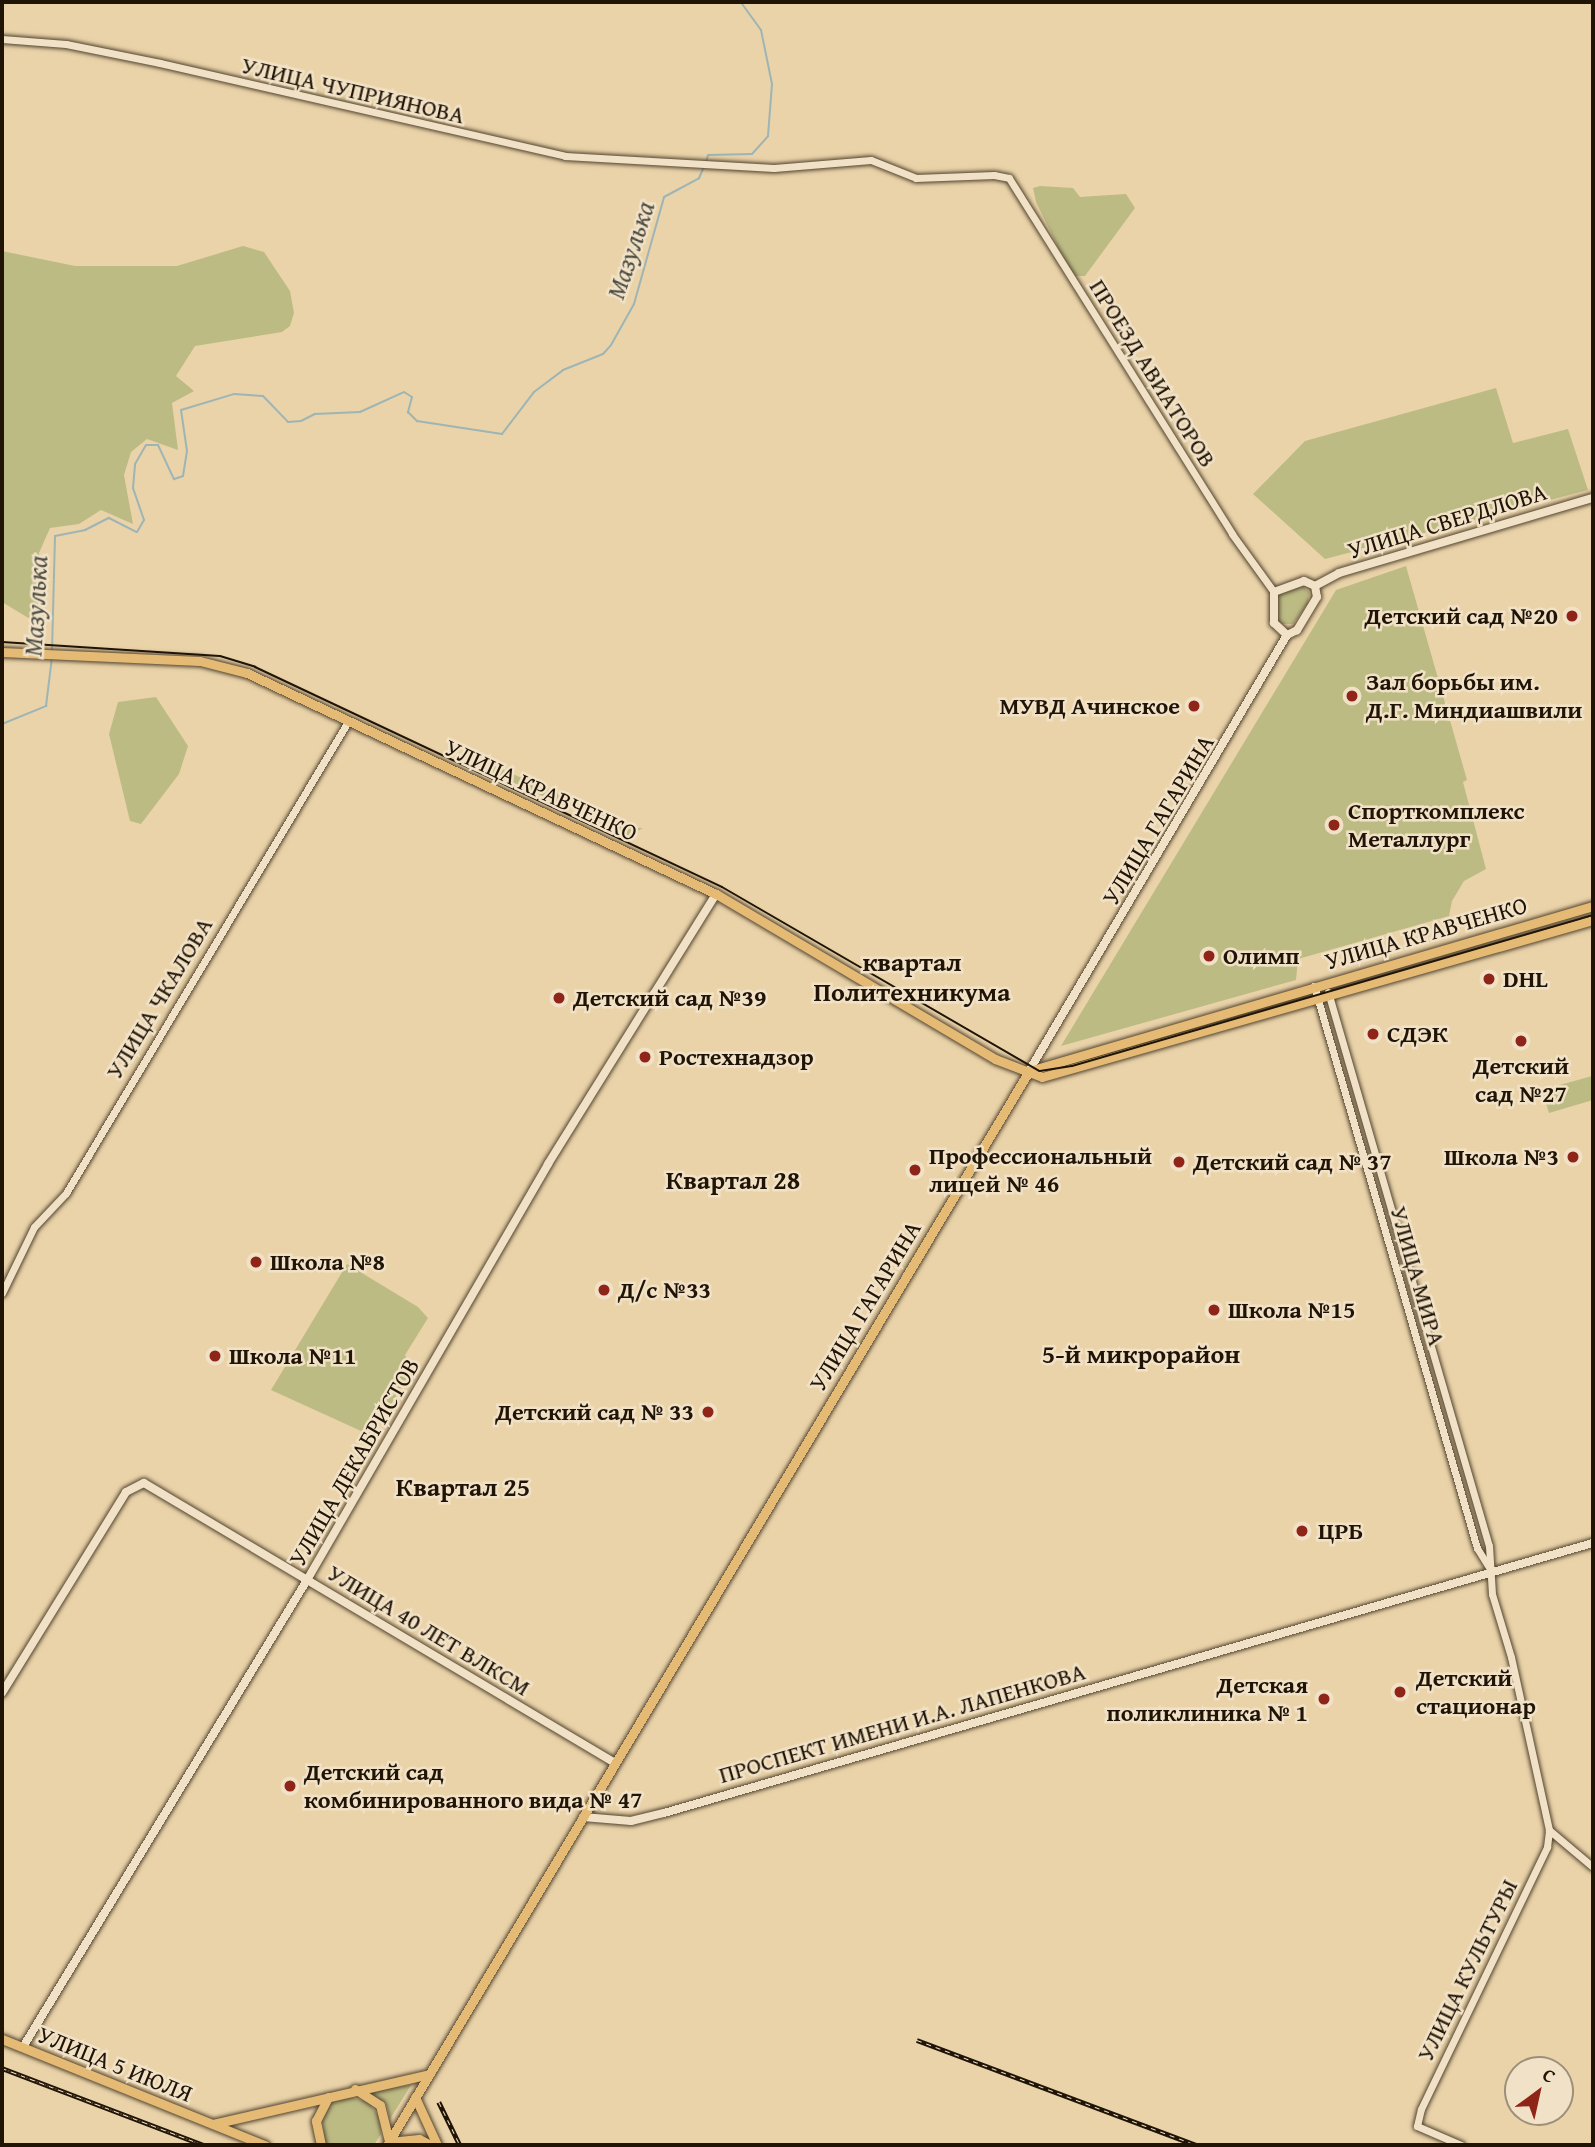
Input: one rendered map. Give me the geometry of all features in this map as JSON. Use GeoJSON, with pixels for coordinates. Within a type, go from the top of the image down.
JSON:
{"type":"FeatureCollection","features":[{"type":"Feature","properties":{"kind":"main road","name":"УЛИЦА СВЕРДЛОВА"},"geometry":{"type":"LineString","coordinates":[[1315,586],[1339,573],[1593,498]]}},
{"type":"Feature","properties":{"kind":"main road"},"geometry":{"type":"LineString","coordinates":[[1287,635],[1273,622],[1274,592],[1304,581],[1315,586]]}},
{"type":"Feature","properties":{"kind":"main road","name":"УЛИЦА ГАГАРИНА"},"geometry":{"type":"LineString","coordinates":[[388,2144],[1287,635],[1303,623],[1317,597],[1315,586]]}},
{"type":"Feature","properties":{"kind":"main road","name":"УЛИЦА КРАВЧЕНКО"},"geometry":{"type":"LineString","coordinates":[[2,652],[222,664],[349,720],[716,894],[995,1059],[1029,1071],[1054,1076],[1593,920]]}},
{"type":"Feature","properties":{"kind":"main road","name":"УЛИЦА ДЕКАБРИСТОВ"},"geometry":{"type":"LineString","coordinates":[[23,2047],[307,1580],[548,1164],[716,894]]}},
{"type":"Feature","properties":{"kind":"main road","name":"УЛИЦА КРАВЧЕНКО"},"geometry":{"type":"LineString","coordinates":[[1029,1071],[1324,982],[1593,906]]}},
{"type":"Feature","properties":{"kind":"main road","name":"УЛИЦА 40 ЛЕТ ВЛКСМ"},"geometry":{"type":"LineString","coordinates":[[2,1693],[126,1492],[144,1483],[152,1485],[615,1763]]}},
{"type":"Feature","properties":{"kind":"main road","name":"ПРОСПЕКТ ИМЕНИ И.А. ЛАПЕНКОВА"},"geometry":{"type":"LineString","coordinates":[[583,1817],[631,1821],[664,1813],[1593,1543]]}},
{"type":"Feature","properties":{"kind":"main road","name":"УЛИЦА 5 ИЮЛЯ"},"geometry":{"type":"LineString","coordinates":[[2,2039],[233,2132]]}},
{"type":"Feature","properties":{"kind":"main road"},"geometry":{"type":"LineString","coordinates":[[213,2124],[239,2121],[355,2089],[429,2074]]}},
{"type":"Feature","properties":{"kind":"main road"},"geometry":{"type":"LineString","coordinates":[[355,2089],[373,2098],[385,2113],[388,2144],[419,2139],[431,2145]]}},
{"type":"Feature","properties":{"kind":"main road"},"geometry":{"type":"LineString","coordinates":[[321,2145],[316,2121],[328,2097]]}},
{"type":"Feature","properties":{"kind":"main road"},"geometry":{"type":"LineString","coordinates":[[415,2097],[437,2145]]}},
{"type":"Feature","properties":{"kind":"main road"},"geometry":{"type":"LineString","coordinates":[[239,2121],[233,2132],[265,2145]]}},
{"type":"Feature","properties":{"kind":"street","name":"УЛИЦА ЧУПРИЯНОВА"},"geometry":{"type":"LineString","coordinates":[[2,39],[66,44],[160,63],[341,108],[565,156],[698,166],[775,168],[871,160],[916,178],[1002,176]]}},
{"type":"Feature","properties":{"kind":"street","name":"ПРОЕЗД АВИАТОРОВ"},"geometry":{"type":"LineString","coordinates":[[1002,176],[1015,184],[1261,580],[1274,592]]}},
{"type":"Feature","properties":{"kind":"street","name":"УЛИЦА ЧКАЛОВА"},"geometry":{"type":"LineString","coordinates":[[2,1293],[34,1227],[66,1193],[349,720]]}},
{"type":"Feature","properties":{"kind":"street","name":"УЛИЦА МИРА"},"geometry":{"type":"LineString","coordinates":[[1324,982],[1494,1573],[1492,1594],[1511,1657],[1549,1830]]}},
{"type":"Feature","properties":{"kind":"street","name":"УЛИЦА МИРА"},"geometry":{"type":"LineString","coordinates":[[1314,986],[1477,1548],[1494,1573]]}},
{"type":"Feature","properties":{"kind":"street"},"geometry":{"type":"LineString","coordinates":[[1404,1294],[1413,1289]]}},
{"type":"Feature","properties":{"kind":"street"},"geometry":{"type":"LineString","coordinates":[[1441,1423],[1451,1419]]}},
{"type":"Feature","properties":{"kind":"street"},"geometry":{"type":"LineString","coordinates":[[1549,1830],[1593,1867]]}},
{"type":"Feature","properties":{"kind":"street","name":"УЛИЦА КУЛЬТУРЫ"},"geometry":{"type":"LineString","coordinates":[[1461,2145],[1417,2126],[1439,2070],[1547,1847],[1549,1830]]}},
{"type":"Feature","properties":{"kind":"shaded area"},"geometry":{"type":"Polygon","coordinates":[[[1033,188],[1073,188],[1080,197],[1126,194],[1135,208],[1085,276],[1075,276],[1061,253],[1036,202],[1033,188]]]}},
{"type":"Feature","properties":{"kind":"shaded area"},"geometry":{"type":"Polygon","coordinates":[[[243,246],[264,252],[290,291],[294,313],[290,326],[282,332],[195,346],[176,376],[194,391],[172,403],[178,450],[147,439],[131,452],[124,475],[133,524],[101,510],[79,524],[50,528],[39,553],[42,604],[35,622],[2,602],[2,251],[75,266],[177,266],[243,246]]]}},
{"type":"Feature","properties":{"kind":"shaded area"},"geometry":{"type":"Polygon","coordinates":[[[1496,388],[1513,443],[1568,429],[1588,490],[1325,559],[1253,494],[1305,441],[1496,388]]]}},
{"type":"Feature","properties":{"kind":"shaded area","name":"Спорткомплекс Металлург"},"geometry":{"type":"Polygon","coordinates":[[[1406,566],[1467,780],[1463,782],[1486,869],[1464,881],[1452,901],[1449,916],[1298,959],[1296,980],[1061,1046],[1336,590],[1406,566]]]}},
{"type":"Feature","properties":{"kind":"shaded area"},"geometry":{"type":"Polygon","coordinates":[[[1301,585],[1309,592],[1308,603],[1293,624],[1281,624],[1276,620],[1277,593],[1301,585]]]}},
{"type":"Feature","properties":{"kind":"shaded area"},"geometry":{"type":"Polygon","coordinates":[[[156,697],[188,746],[179,774],[141,824],[130,821],[109,734],[118,702],[156,697]]]}},
{"type":"Feature","properties":{"kind":"shaded area"},"geometry":{"type":"Polygon","coordinates":[[[464,753],[573,800],[574,803],[568,808],[469,762],[464,753]]]}},
{"type":"Feature","properties":{"kind":"shaded area"},"geometry":{"type":"Polygon","coordinates":[[[588,809],[632,828],[643,828],[629,836],[588,816],[588,809]]]}},
{"type":"Feature","properties":{"kind":"shaded area"},"geometry":{"type":"Polygon","coordinates":[[[1592,1076],[1593,1100],[1549,1113],[1542,1090],[1592,1076]]]}},
{"type":"Feature","properties":{"kind":"shaded area"},"geometry":{"type":"Polygon","coordinates":[[[347,1264],[418,1307],[428,1318],[405,1355],[412,1369],[372,1436],[271,1390],[347,1264]]]}},
{"type":"Feature","properties":{"kind":"shaded area"},"geometry":{"type":"Polygon","coordinates":[[[411,2085],[390,2119],[387,2106],[369,2092],[411,2085]]]}},
{"type":"Feature","properties":{"kind":"shaded area"},"geometry":{"type":"Polygon","coordinates":[[[345,2096],[368,2102],[380,2118],[381,2134],[374,2145],[325,2145],[322,2113],[328,2103],[345,2096]]]}},
{"type":"Feature","properties":{"kind":"waterway","name":"Мазулька"},"geometry":{"type":"LineString","coordinates":[[706,162],[708,155],[752,154],[768,136],[772,84],[761,30],[741,2]]}},
{"type":"Feature","properties":{"kind":"waterway","name":"Мазулька"},"geometry":{"type":"LineString","coordinates":[[52,651],[55,536],[85,530],[109,518],[137,532],[144,520],[133,488],[135,464],[146,445],[158,445],[174,479],[183,476],[187,451],[181,410],[234,394],[263,396],[288,422],[301,421],[315,414],[360,412],[404,392],[412,397],[408,412],[417,421],[502,434],[534,392],[563,370],[603,354],[611,345],[634,304],[664,197],[699,178],[704,167]]}},
{"type":"Feature","properties":{"kind":"waterway","name":"Мазулька"},"geometry":{"type":"LineString","coordinates":[[2,724],[46,706],[52,657]]}},
{"type":"Feature","properties":{"kind":"tram line"},"geometry":{"type":"LineString","coordinates":[[2,642],[220,656],[255,667],[722,887],[1040,1071],[1072,1066],[1593,915]]}},
{"type":"Feature","properties":{"kind":"railway"},"geometry":{"type":"LineString","coordinates":[[917,2040],[1196,2145]]}},
{"type":"Feature","properties":{"kind":"railway"},"geometry":{"type":"LineString","coordinates":[[2,2068],[204,2145]]}},
{"type":"Feature","properties":{"kind":"railway"},"geometry":{"type":"LineString","coordinates":[[439,2102],[460,2145]]}},
{"type":"Feature","properties":{"kind":"place","name":"Детский сад №20"},"geometry":{"type":"Point","coordinates":[1572,616]}},
{"type":"Feature","properties":{"kind":"place","name":"Зал борьбы им. Д.Г. Миндиашвили"},"geometry":{"type":"Point","coordinates":[1352,696]}},
{"type":"Feature","properties":{"kind":"place","name":"МУВД Ачинское"},"geometry":{"type":"Point","coordinates":[1194,706]}},
{"type":"Feature","properties":{"kind":"place","name":"Спорткомплекс Металлург"},"geometry":{"type":"Point","coordinates":[1334,825]}},
{"type":"Feature","properties":{"kind":"place","name":"Олимп"},"geometry":{"type":"Point","coordinates":[1209,956]}},
{"type":"Feature","properties":{"kind":"place","name":"DHL"},"geometry":{"type":"Point","coordinates":[1489,979]}},
{"type":"Feature","properties":{"kind":"place","name":"Детский сад №39"},"geometry":{"type":"Point","coordinates":[559,998]}},
{"type":"Feature","properties":{"kind":"place","name":"СДЭК"},"geometry":{"type":"Point","coordinates":[1373,1034]}},
{"type":"Feature","properties":{"kind":"place","name":"Детский сад №27"},"geometry":{"type":"Point","coordinates":[1521,1041]}},
{"type":"Feature","properties":{"kind":"place","name":"Ростехнадзор"},"geometry":{"type":"Point","coordinates":[645,1057]}},
{"type":"Feature","properties":{"kind":"place","name":"Школа №3"},"geometry":{"type":"Point","coordinates":[1573,1157]}},
{"type":"Feature","properties":{"kind":"place","name":"Детский сад № 37"},"geometry":{"type":"Point","coordinates":[1179,1162]}},
{"type":"Feature","properties":{"kind":"place","name":"Профессиональный лицей № 46"},"geometry":{"type":"Point","coordinates":[915,1170]}},
{"type":"Feature","properties":{"kind":"place","name":"Школа №8"},"geometry":{"type":"Point","coordinates":[256,1262]}},
{"type":"Feature","properties":{"kind":"place","name":"Д/с №33"},"geometry":{"type":"Point","coordinates":[604,1290]}},
{"type":"Feature","properties":{"kind":"place","name":"Школа №15"},"geometry":{"type":"Point","coordinates":[1214,1310]}},
{"type":"Feature","properties":{"kind":"place","name":"Школа №11"},"geometry":{"type":"Point","coordinates":[215,1356]}},
{"type":"Feature","properties":{"kind":"place","name":"Детский сад № 33"},"geometry":{"type":"Point","coordinates":[708,1412]}},
{"type":"Feature","properties":{"kind":"place","name":"ЦРБ"},"geometry":{"type":"Point","coordinates":[1302,1531]}},
{"type":"Feature","properties":{"kind":"place","name":"Детский стационар"},"geometry":{"type":"Point","coordinates":[1400,1692]}},
{"type":"Feature","properties":{"kind":"place","name":"Детская поликлиника № 1"},"geometry":{"type":"Point","coordinates":[1324,1699]}},
{"type":"Feature","properties":{"kind":"place","name":"Детский сад комбинированного вида № 47"},"geometry":{"type":"Point","coordinates":[290,1786]}},
{"type":"Feature","properties":{"kind":"district","name":"квартал Политехникума"},"geometry":{"type":"Point","coordinates":[912,976]}},
{"type":"Feature","properties":{"kind":"district","name":"Квартал 28"},"geometry":{"type":"Point","coordinates":[733,1180]}},
{"type":"Feature","properties":{"kind":"district","name":"5-й микрорайон"},"geometry":{"type":"Point","coordinates":[1141,1354]}},
{"type":"Feature","properties":{"kind":"district","name":"Квартал 25"},"geometry":{"type":"Point","coordinates":[463,1487]}}]}
